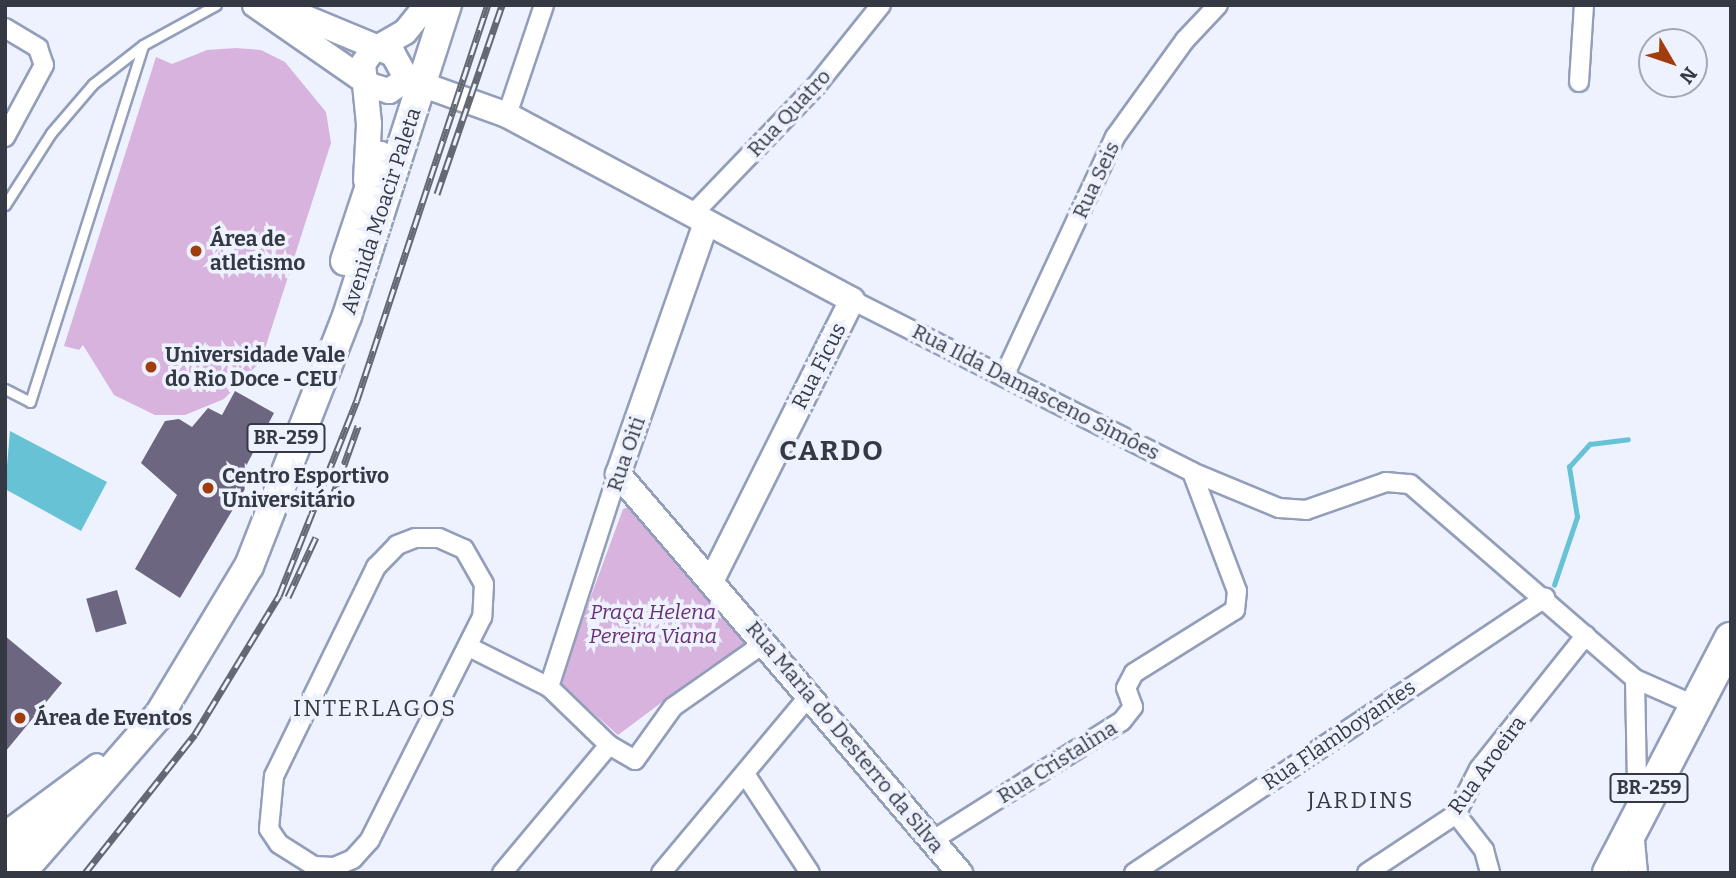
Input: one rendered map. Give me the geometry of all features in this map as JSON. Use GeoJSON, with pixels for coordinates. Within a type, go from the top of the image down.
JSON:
{"type":"FeatureCollection","features":[{"type":"Feature","properties":{"kind":"highway","name":"BR-259"},"geometry":{"type":"LineString","coordinates":[[1609,873],[1638,809],[1692,704],[1731,639]]}},
{"type":"Feature","properties":{"kind":"main road","name":"Avenida Moacir Paleta"},"geometry":{"type":"LineString","coordinates":[[5,861],[97,763],[187,642],[243,538],[310,371],[364,201],[447,5]]}},
{"type":"Feature","properties":{"kind":"main road","name":"Avenida Moacir Paleta"},"geometry":{"type":"LineString","coordinates":[[21,873],[159,715],[249,566],[326,374],[414,81],[426,6]]}},
{"type":"Feature","properties":{"kind":"street"},"geometry":{"type":"LineString","coordinates":[[255,5],[276,25],[363,80],[389,91],[414,81],[399,58],[275,5]]}},
{"type":"Feature","properties":{"kind":"street"},"geometry":{"type":"LineString","coordinates":[[507,115],[544,5]]}},
{"type":"Feature","properties":{"kind":"street","name":"Rua Quatro"},"geometry":{"type":"LineString","coordinates":[[699,219],[816,86],[881,5]]}},
{"type":"Feature","properties":{"kind":"street","name":"Rua Seis"},"geometry":{"type":"LineString","coordinates":[[1005,374],[1115,137],[1185,40],[1217,5]]}},
{"type":"Feature","properties":{"kind":"street"},"geometry":{"type":"LineString","coordinates":[[1579,82],[1584,5]]}},
{"type":"Feature","properties":{"kind":"street"},"geometry":{"type":"LineString","coordinates":[[364,201],[370,142],[363,64],[379,48],[405,32],[426,6]]}},
{"type":"Feature","properties":{"kind":"street"},"geometry":{"type":"LineString","coordinates":[[5,28],[38,48],[44,65],[5,137]]}},
{"type":"Feature","properties":{"kind":"street","name":"Rua Ilda Damasceno Simôes"},"geometry":{"type":"LineString","coordinates":[[414,81],[507,115],[852,300],[1005,374],[1192,472],[1293,510],[1386,482],[1410,484],[1545,597],[1635,680],[1692,704]]}},
{"type":"Feature","properties":{"kind":"street","name":"Rua Oiti"},"geometry":{"type":"LineString","coordinates":[[550,687],[699,219]]}},
{"type":"Feature","properties":{"kind":"street","name":"Rua Ficus"},"geometry":{"type":"LineString","coordinates":[[711,582],[852,300]]}},
{"type":"Feature","properties":{"kind":"street","name":"Rua Cristalina"},"geometry":{"type":"LineString","coordinates":[[933,840],[1128,716],[1133,707],[1126,688],[1134,673],[1235,610],[1237,591],[1192,472]]}},
{"type":"Feature","properties":{"kind":"street","name":"Rua Maria do Desterro da Silva"},"geometry":{"type":"LineString","coordinates":[[618,474],[766,642],[960,873]]}},
{"type":"Feature","properties":{"kind":"street"},"geometry":{"type":"LineString","coordinates":[[439,538],[464,549],[480,569],[482,617],[469,648],[370,840],[353,859],[334,867],[314,866],[279,844],[269,829],[274,776],[376,567],[397,545],[439,538]]}},
{"type":"Feature","properties":{"kind":"street","name":"Rua Flamboyantes"},"geometry":{"type":"LineString","coordinates":[[1133,873],[1545,597]]}},
{"type":"Feature","properties":{"kind":"street","name":"Rua Aroeira"},"geometry":{"type":"LineString","coordinates":[[1367,873],[1456,814],[1479,769],[1586,635]]}},
{"type":"Feature","properties":{"kind":"street"},"geometry":{"type":"LineString","coordinates":[[469,648],[550,687],[627,758],[642,755],[658,721],[673,707],[766,642]]}},
{"type":"Feature","properties":{"kind":"street"},"geometry":{"type":"LineString","coordinates":[[1635,680],[1637,873]]}},
{"type":"Feature","properties":{"kind":"street"},"geometry":{"type":"LineString","coordinates":[[669,869],[810,695]]}},
{"type":"Feature","properties":{"kind":"street"},"geometry":{"type":"LineString","coordinates":[[502,873],[610,745]]}},
{"type":"Feature","properties":{"kind":"street"},"geometry":{"type":"LineString","coordinates":[[5,831],[97,763]]}},
{"type":"Feature","properties":{"kind":"street"},"geometry":{"type":"LineString","coordinates":[[745,774],[810,873]]}},
{"type":"Feature","properties":{"kind":"street"},"geometry":{"type":"LineString","coordinates":[[1456,814],[1484,850],[1490,873]]}},
{"type":"Feature","properties":{"kind":"lane"},"geometry":{"type":"LineString","coordinates":[[192,16],[196,5]]}},
{"type":"Feature","properties":{"kind":"lane"},"geometry":{"type":"LineString","coordinates":[[5,205],[62,120],[93,84],[143,45],[216,5]]}},
{"type":"Feature","properties":{"kind":"lane"},"geometry":{"type":"LineString","coordinates":[[5,389],[30,402],[143,45]]}},
{"type":"Feature","properties":{"kind":"green space","name":"Área de atletismo"},"geometry":{"type":"Polygon","coordinates":[[[207,50],[261,50],[285,62],[326,112],[331,143],[261,361],[224,399],[185,415],[155,415],[114,395],[83,345],[79,350],[64,346],[156,57],[172,64],[207,50]]]}},
{"type":"Feature","properties":{"kind":"green space","name":"Praça Helena Pereira Viana"},"geometry":{"type":"Polygon","coordinates":[[[637,504],[759,643],[708,668],[618,735],[559,683],[623,509],[637,504]]]}},
{"type":"Feature","properties":{"kind":"water"},"geometry":{"type":"Polygon","coordinates":[[[10,431],[107,482],[81,531],[5,489],[10,431]]]}},
{"type":"Feature","properties":{"kind":"building","name":"Centro Esportivo Universitário"},"geometry":{"type":"Polygon","coordinates":[[[235,391],[274,413],[246,466],[254,474],[180,598],[135,569],[177,495],[141,463],[165,421],[179,419],[192,427],[208,408],[222,415],[235,391]]]}},
{"type":"Feature","properties":{"kind":"building"},"geometry":{"type":"Polygon","coordinates":[[[117,590],[127,624],[96,632],[86,599],[117,590]]]}},
{"type":"Feature","properties":{"kind":"building","name":"Área de Eventos"},"geometry":{"type":"Polygon","coordinates":[[[5,636],[62,683],[5,752],[5,636]]]}},
{"type":"Feature","properties":{"kind":"waterway"},"geometry":{"type":"LineString","coordinates":[[1554,585],[1577,517],[1569,467],[1590,444],[1628,439]]}},
{"type":"Feature","properties":{"kind":"railway"},"geometry":{"type":"LineString","coordinates":[[85,873],[195,734],[279,596],[357,400],[488,5]]}},
{"type":"Feature","properties":{"kind":"railway"},"geometry":{"type":"LineString","coordinates":[[437,194],[502,5]]}},
{"type":"Feature","properties":{"kind":"railway"},"geometry":{"type":"LineString","coordinates":[[331,501],[358,426]]}},
{"type":"Feature","properties":{"kind":"railway"},"geometry":{"type":"LineString","coordinates":[[288,597],[316,537]]}},
{"type":"Feature","properties":{"kind":"place","name":"Área de atletismo"},"geometry":{"type":"Point","coordinates":[196,251]}},
{"type":"Feature","properties":{"kind":"place","name":"Universidade Vale do Rio Doce - CEU"},"geometry":{"type":"Point","coordinates":[151,367]}},
{"type":"Feature","properties":{"kind":"place","name":"Centro Esportivo Universitário"},"geometry":{"type":"Point","coordinates":[208,488]}},
{"type":"Feature","properties":{"kind":"place","name":"Área de Eventos"},"geometry":{"type":"Point","coordinates":[20,718]}},
{"type":"Feature","properties":{"kind":"district","name":"CARDO"},"geometry":{"type":"Point","coordinates":[832,451]}},
{"type":"Feature","properties":{"kind":"district","name":"INTERLAGOS"},"geometry":{"type":"Point","coordinates":[375,708]}},
{"type":"Feature","properties":{"kind":"district","name":"JARDINS"},"geometry":{"type":"Point","coordinates":[1361,800]}}]}
